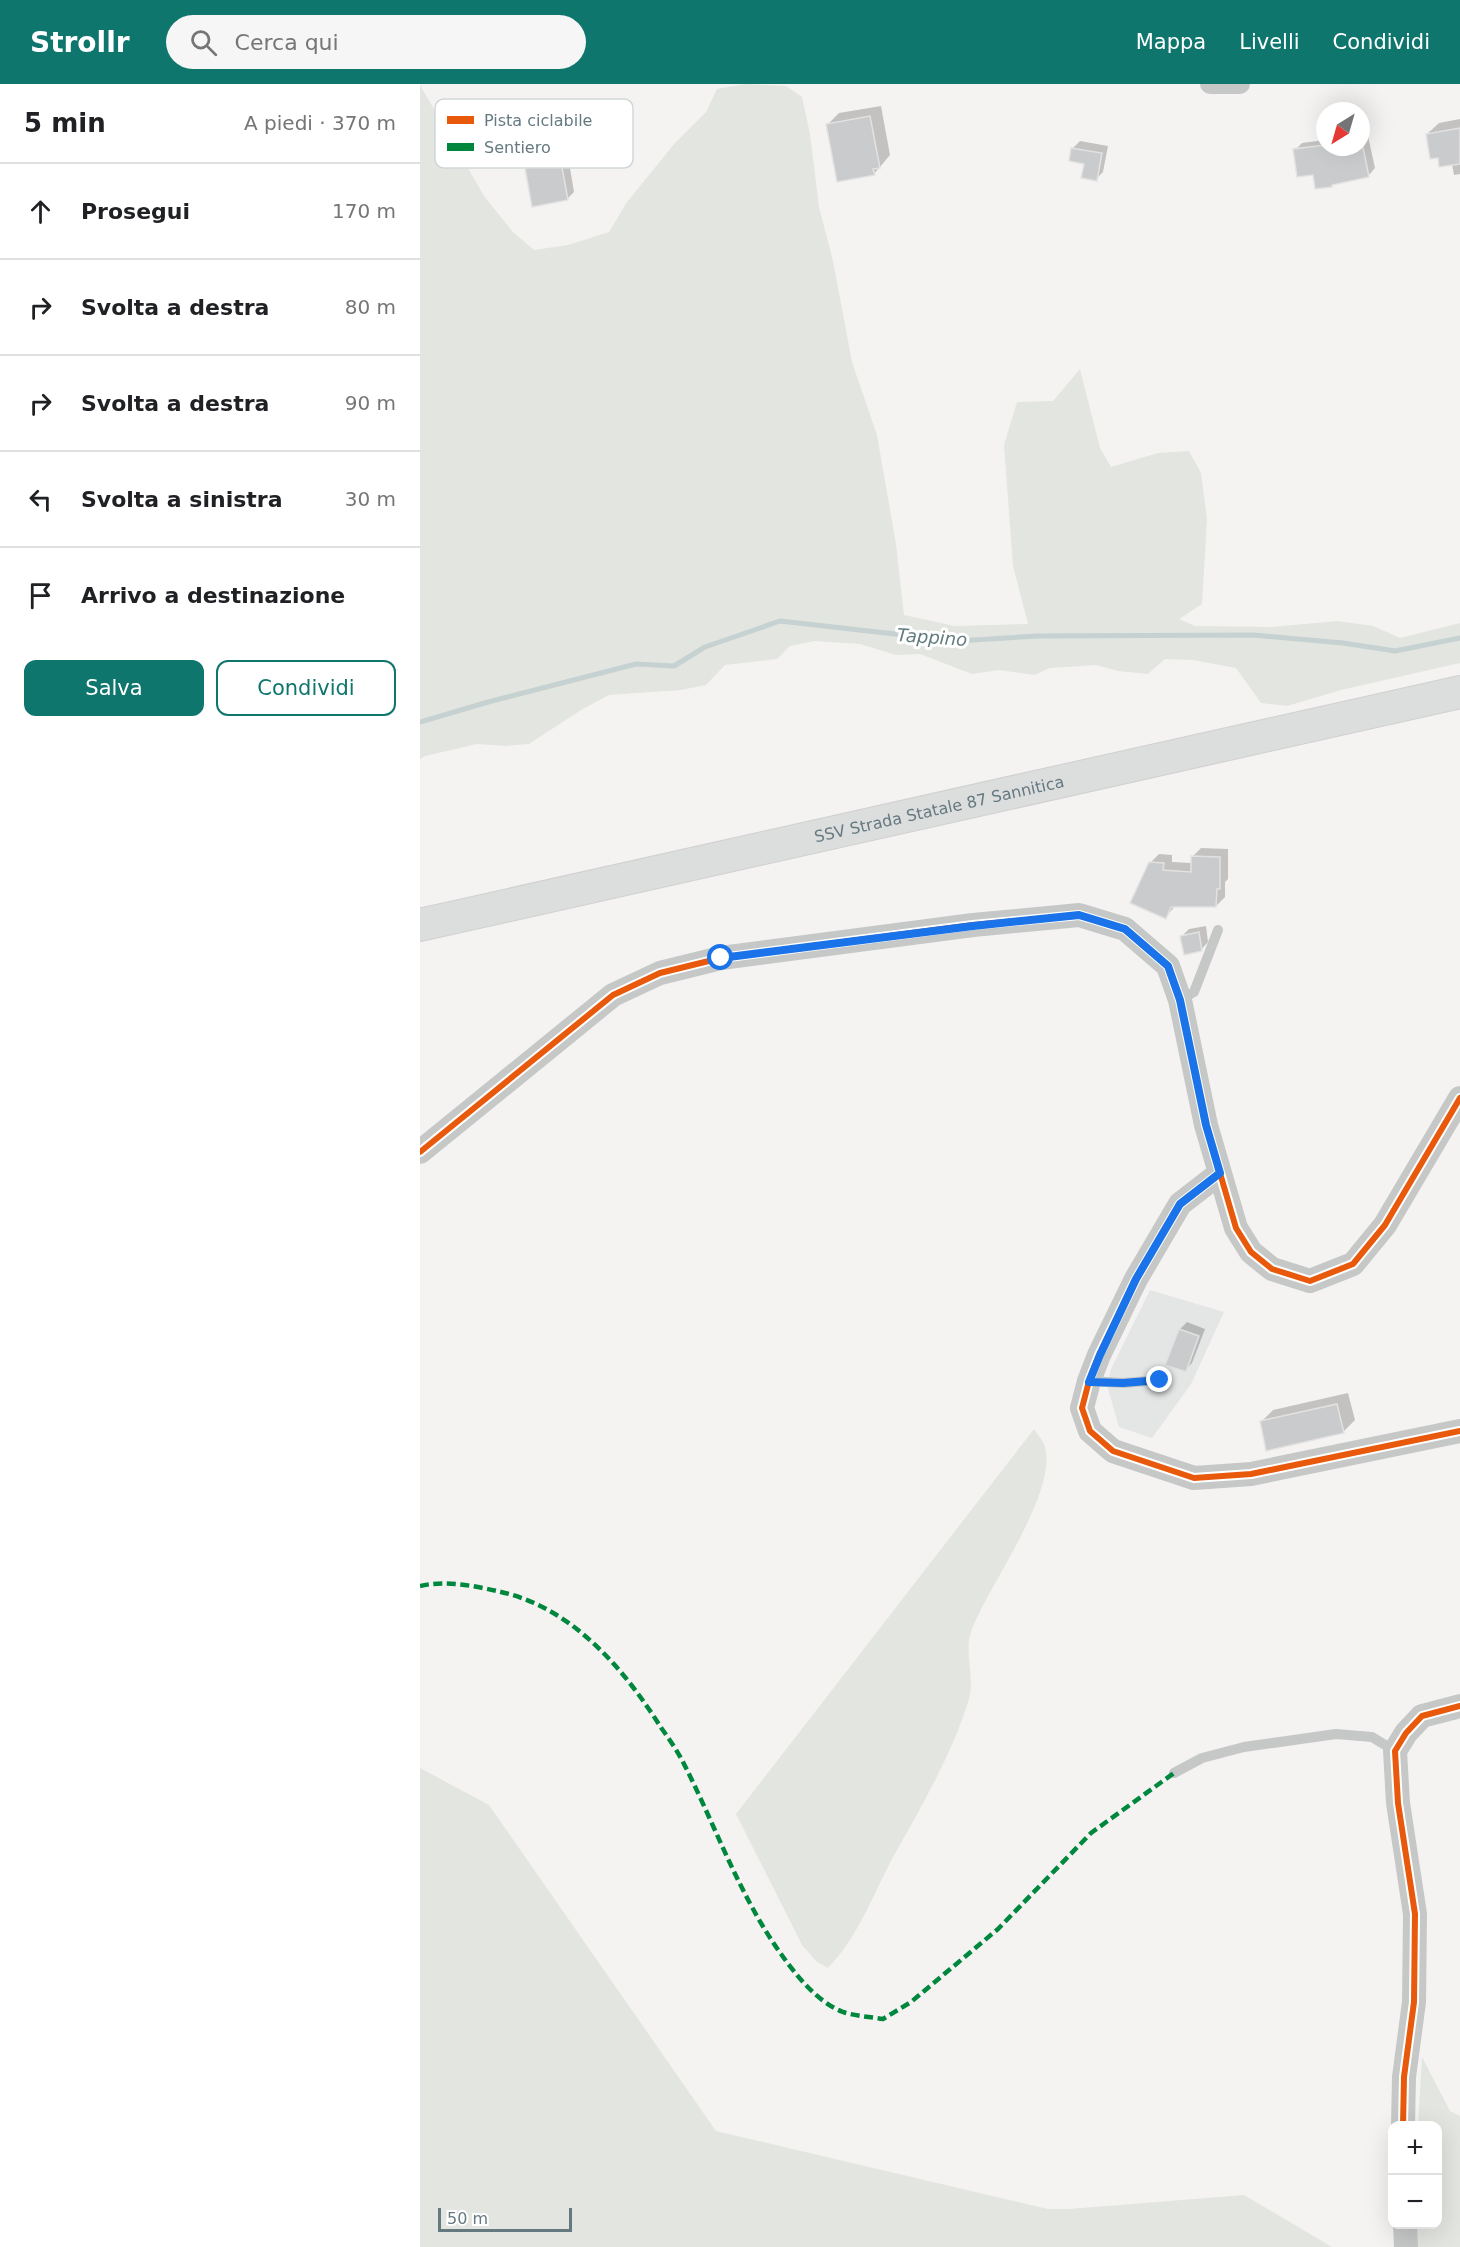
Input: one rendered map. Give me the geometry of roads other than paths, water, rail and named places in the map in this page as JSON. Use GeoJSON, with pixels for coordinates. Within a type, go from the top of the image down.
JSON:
{"type":"FeatureCollection","features":[{"type":"Feature","properties":{"kind":"main road","name":"SSV Strada Statale 87 Sannitica"},"geometry":{"type":"LineString","coordinates":[[420,925],[1460,692]]}},
{"type":"Feature","properties":{"kind":"street"},"geometry":{"type":"LineString","coordinates":[[1210,84],[1240,84]]}},
{"type":"Feature","properties":{"kind":"street"},"geometry":{"type":"LineString","coordinates":[[420,1152],[613,995],[660,973],[721,958],[1079,915],[1125,929],[1168,966],[1180,1000],[1206,1125],[1236,1228],[1251,1252],[1272,1269],[1310,1281],[1353,1264],[1385,1225],[1460,1098]]}},
{"type":"Feature","properties":{"kind":"street"},"geometry":{"type":"LineString","coordinates":[[1220,1173],[1180,1204],[1136,1279],[1089,1382],[1082,1408],[1090,1431],[1113,1451],[1194,1478],[1251,1474],[1460,1431]]}},
{"type":"Feature","properties":{"kind":"street"},"geometry":{"type":"LineString","coordinates":[[1403,2121],[1404,2077],[1414,2002],[1414,1914],[1398,1803],[1395,1751],[1406,1733],[1422,1716],[1460,1706]]}},
{"type":"Feature","properties":{"kind":"street"},"geometry":{"type":"LineString","coordinates":[[1405,2229],[1406,2247]]}},
{"type":"Feature","properties":{"kind":"lane"},"geometry":{"type":"LineString","coordinates":[[1180,1000],[1194,992],[1218,930]]}},
{"type":"Feature","properties":{"kind":"lane"},"geometry":{"type":"LineString","coordinates":[[1089,1382],[1123,1383],[1160,1380]]}},
{"type":"Feature","properties":{"kind":"lane"},"geometry":{"type":"LineString","coordinates":[[1174,1773],[1202,1758],[1244,1747],[1336,1734],[1372,1737],[1395,1751]]}},
{"type":"Feature","properties":{"kind":"waterway","name":"Tappino"},"geometry":{"type":"LineString","coordinates":[[420,722],[636,664],[674,666],[705,647],[780,621],[957,641],[1038,636],[1253,635],[1343,643],[1395,651],[1460,638]]}}]}
